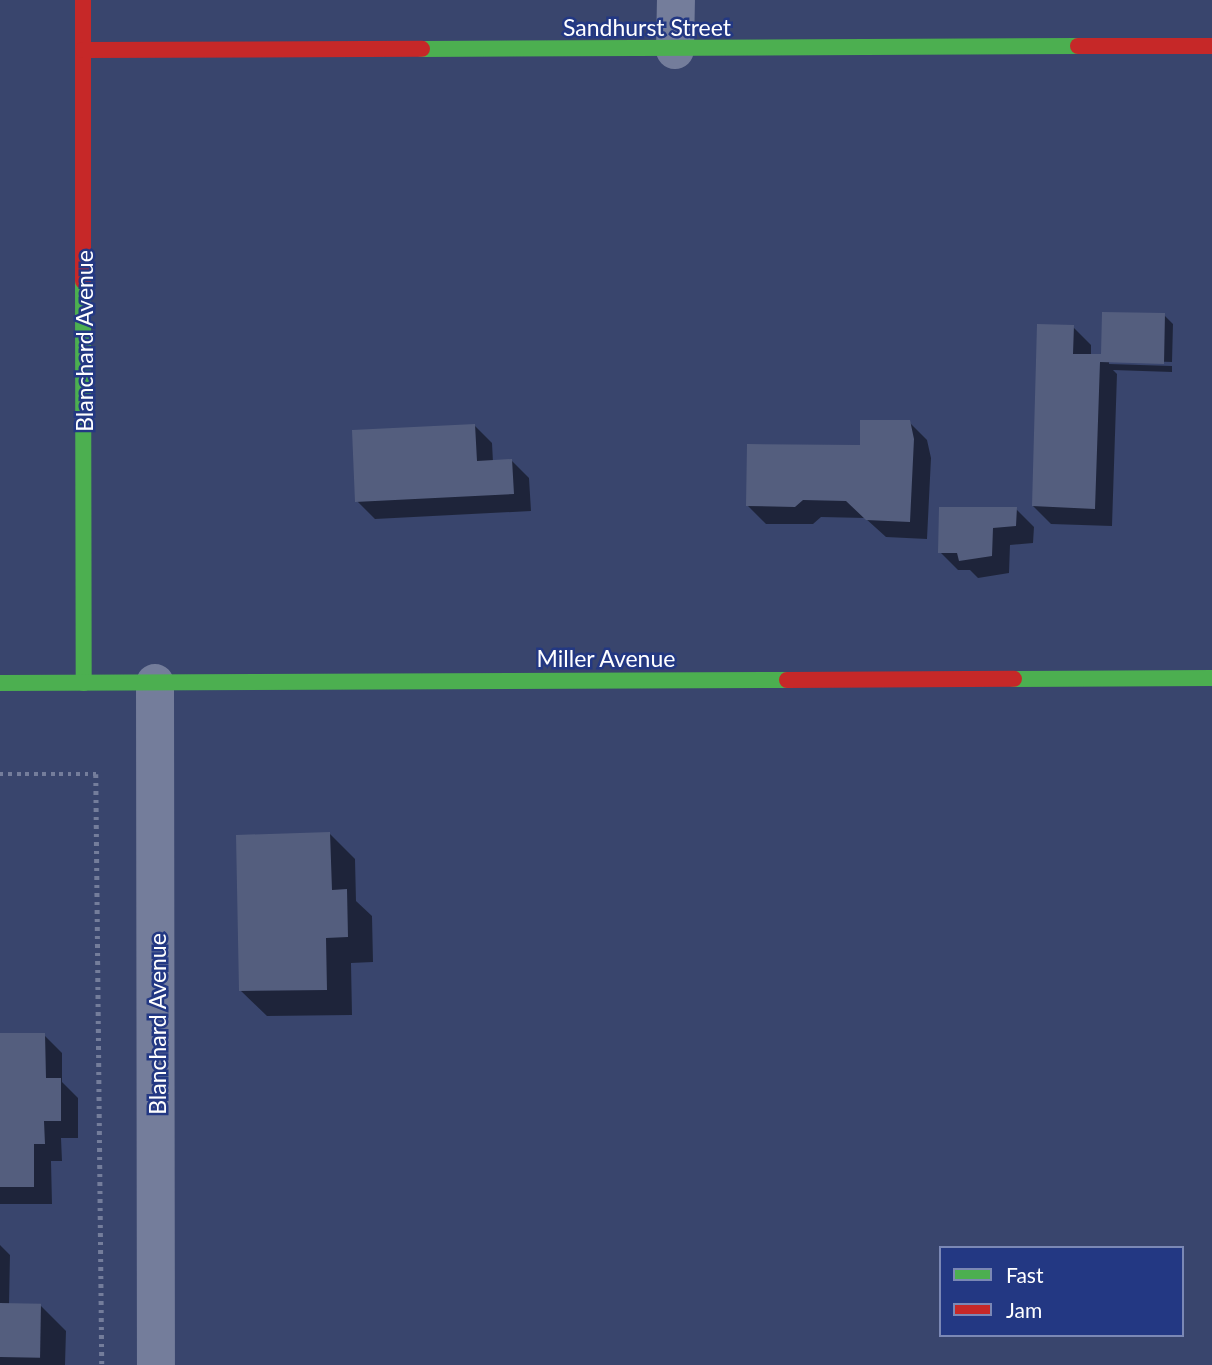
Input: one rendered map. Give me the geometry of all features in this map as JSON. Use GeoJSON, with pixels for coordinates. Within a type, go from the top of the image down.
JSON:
{"type":"FeatureCollection","features":[{"type":"Feature","properties":{"kind":"street","name":"Blanchard Avenue"},"geometry":{"type":"LineString","coordinates":[[83,0],[84,682]]}},
{"type":"Feature","properties":{"kind":"street"},"geometry":{"type":"LineString","coordinates":[[676,0],[676,50]]}},
{"type":"Feature","properties":{"kind":"street","name":"Sandhurst Street"},"geometry":{"type":"LineString","coordinates":[[83,50],[676,50],[1212,46]]}},
{"type":"Feature","properties":{"kind":"street","name":"Miller Avenue"},"geometry":{"type":"LineString","coordinates":[[0,683],[1212,678]]}},
{"type":"Feature","properties":{"kind":"street","name":"Blanchard Avenue"},"geometry":{"type":"LineString","coordinates":[[155,682],[156,1365]]}},
{"type":"Feature","properties":{"kind":"path"},"geometry":{"type":"LineString","coordinates":[[0,774],[96,774],[102,1365]]}},
{"type":"Feature","properties":{"kind":"building"},"geometry":{"type":"Polygon","coordinates":[[[1102,312],[1165,313],[1164,364],[1100,362],[1095,509],[1032,506],[1037,324],[1074,325],[1073,354],[1101,354],[1102,312]]]}},
{"type":"Feature","properties":{"kind":"building"},"geometry":{"type":"Polygon","coordinates":[[[860,420],[910,420],[914,439],[910,522],[866,520],[846,501],[803,500],[795,507],[746,506],[747,444],[860,445],[860,420]]]}},
{"type":"Feature","properties":{"kind":"building"},"geometry":{"type":"Polygon","coordinates":[[[475,424],[477,461],[512,459],[514,494],[355,502],[352,430],[475,424]]]}},
{"type":"Feature","properties":{"kind":"building"},"geometry":{"type":"Polygon","coordinates":[[[939,507],[1017,507],[1016,526],[993,528],[992,556],[959,561],[957,553],[938,553],[939,507]]]}},
{"type":"Feature","properties":{"kind":"building"},"geometry":{"type":"Polygon","coordinates":[[[330,832],[332,890],[347,889],[348,937],[326,938],[327,990],[239,991],[236,835],[330,832]]]}},
{"type":"Feature","properties":{"kind":"building"},"geometry":{"type":"Polygon","coordinates":[[[0,1033],[45,1033],[46,1078],[61,1078],[61,1121],[44,1121],[45,1144],[34,1144],[34,1187],[0,1187],[0,1033]]]}},
{"type":"Feature","properties":{"kind":"building"},"geometry":{"type":"Polygon","coordinates":[[[0,1303],[41,1304],[40,1358],[0,1357],[0,1303]]]}},
{"type":"Feature","properties":{"kind":"traffic: fast"},"geometry":{"type":"LineString","coordinates":[[422,49],[1078,46]]}},
{"type":"Feature","properties":{"kind":"traffic: fast"},"geometry":{"type":"LineString","coordinates":[[83,281],[84,683]]}},
{"type":"Feature","properties":{"kind":"traffic: fast"},"geometry":{"type":"LineString","coordinates":[[1014,679],[1212,678]]}},
{"type":"Feature","properties":{"kind":"traffic: fast"},"geometry":{"type":"LineString","coordinates":[[0,683],[787,680]]}},
{"type":"Feature","properties":{"kind":"traffic: jam"},"geometry":{"type":"LineString","coordinates":[[83,0],[83,281]]}},
{"type":"Feature","properties":{"kind":"traffic: jam"},"geometry":{"type":"LineString","coordinates":[[1078,46],[1212,46]]}},
{"type":"Feature","properties":{"kind":"traffic: jam"},"geometry":{"type":"LineString","coordinates":[[83,50],[422,49]]}},
{"type":"Feature","properties":{"kind":"traffic: jam"},"geometry":{"type":"LineString","coordinates":[[787,680],[1014,679]]}}]}
